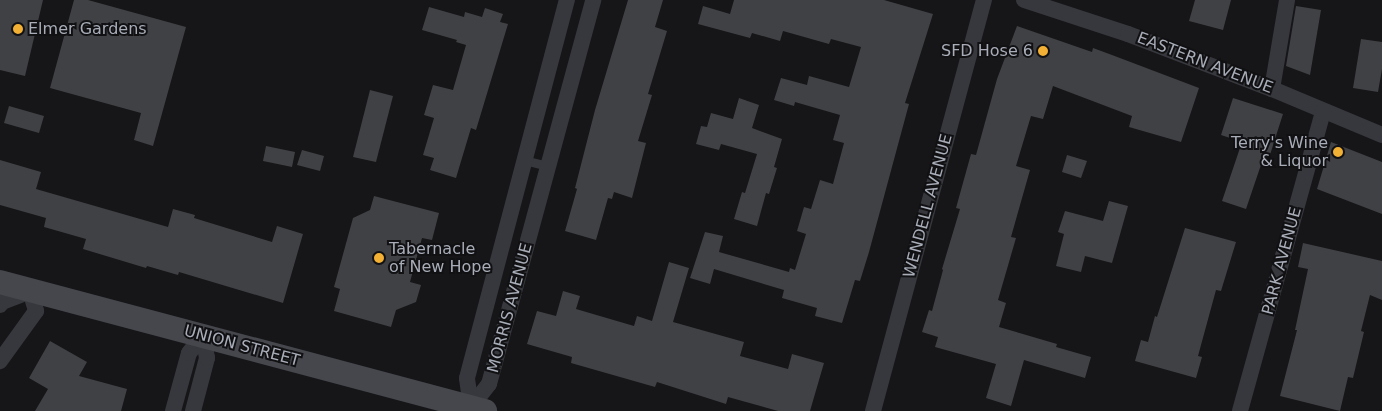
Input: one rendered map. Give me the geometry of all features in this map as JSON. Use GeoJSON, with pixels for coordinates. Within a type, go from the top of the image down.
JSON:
{"type":"FeatureCollection","features":[{"type":"Feature","properties":{"kind":"main road","name":"UNION STREET"},"geometry":{"type":"LineString","coordinates":[[0,282],[478,409]]}},
{"type":"Feature","properties":{"kind":"street","name":"MORRIS AVENUE"},"geometry":{"type":"LineString","coordinates":[[478,409],[466,378],[567,0]]}},
{"type":"Feature","properties":{"kind":"street","name":"MORRIS AVENUE"},"geometry":{"type":"LineString","coordinates":[[478,409],[489,384],[593,0]]}},
{"type":"Feature","properties":{"kind":"street","name":"WENDELL AVENUE"},"geometry":{"type":"LineString","coordinates":[[873,411],[984,0]]}},
{"type":"Feature","properties":{"kind":"street","name":"EASTERN AVENUE"},"geometry":{"type":"LineString","coordinates":[[1024,0],[1128,34],[1272,89],[1382,135]]}},
{"type":"Feature","properties":{"kind":"street"},"geometry":{"type":"LineString","coordinates":[[1272,89],[1287,0]]}},
{"type":"Feature","properties":{"kind":"street","name":"PARK AVENUE"},"geometry":{"type":"LineString","coordinates":[[1240,411],[1323,111]]}},
{"type":"Feature","properties":{"kind":"street"},"geometry":{"type":"LineString","coordinates":[[0,305],[2,302],[30,291],[36,311],[0,361]]}},
{"type":"Feature","properties":{"kind":"street"},"geometry":{"type":"LineString","coordinates":[[173,411],[189,353],[203,335]]}},
{"type":"Feature","properties":{"kind":"street"},"geometry":{"type":"LineString","coordinates":[[193,411],[207,358],[203,335]]}},
{"type":"Feature","properties":{"kind":"lane"},"geometry":{"type":"LineString","coordinates":[[524,160],[548,166]]}},
{"type":"Feature","properties":{"kind":"building","name":"Elmer Gardens"},"geometry":{"type":"Polygon","coordinates":[[[0,0],[43,0],[25,76],[0,70],[0,0]]]}},
{"type":"Feature","properties":{"kind":"building"},"geometry":{"type":"Polygon","coordinates":[[[74,0],[88,0],[186,27],[153,146],[134,140],[141,113],[50,88],[74,0]]]}},
{"type":"Feature","properties":{"kind":"building"},"geometry":{"type":"Polygon","coordinates":[[[628,0],[663,0],[655,27],[667,31],[648,94],[652,95],[638,141],[646,143],[632,198],[614,192],[612,199],[608,198],[596,240],[565,231],[577,189],[575,188],[595,110],[628,0]]]}},
{"type":"Feature","properties":{"kind":"building"},"geometry":{"type":"Polygon","coordinates":[[[734,0],[884,0],[933,14],[905,103],[909,104],[869,252],[860,281],[855,280],[842,323],[815,316],[817,308],[782,298],[784,290],[714,269],[710,284],[690,278],[705,232],[723,236],[719,252],[789,272],[790,268],[795,270],[806,234],[797,231],[804,207],[811,209],[820,180],[833,184],[844,143],[833,140],[840,115],[795,102],[794,106],[774,100],[781,78],[807,85],[809,76],[849,87],[861,47],[831,39],[829,44],[783,31],[780,41],[752,33],[750,38],[698,24],[703,6],[730,14],[734,0]]]}},
{"type":"Feature","properties":{"kind":"building"},"geometry":{"type":"Polygon","coordinates":[[[1195,0],[1231,0],[1223,30],[1189,21],[1195,0]]]}},
{"type":"Feature","properties":{"kind":"building"},"geometry":{"type":"Polygon","coordinates":[[[1296,6],[1321,10],[1310,75],[1286,66],[1296,6]]]}},
{"type":"Feature","properties":{"kind":"building"},"geometry":{"type":"Polygon","coordinates":[[[429,7],[464,17],[465,12],[482,17],[485,8],[503,14],[500,22],[508,24],[476,130],[471,128],[456,178],[430,170],[434,158],[423,155],[434,118],[424,115],[433,85],[453,90],[466,45],[456,42],[457,40],[422,30],[429,7]]]}},
{"type":"Feature","properties":{"kind":"building"},"geometry":{"type":"Polygon","coordinates":[[[1017,26],[1092,52],[1093,48],[1199,88],[1181,142],[1129,127],[1132,116],[1053,86],[1043,119],[1031,116],[1016,166],[1030,170],[1011,237],[1016,238],[998,300],[1006,303],[999,327],[1057,344],[1056,347],[1091,357],[1085,378],[1024,360],[1011,406],[986,398],[996,364],[935,347],[938,337],[922,332],[929,310],[932,311],[960,209],[956,208],[971,154],[976,155],[997,79],[1017,26]]]}},
{"type":"Feature","properties":{"kind":"building"},"geometry":{"type":"Polygon","coordinates":[[[1361,39],[1382,42],[1382,69],[1378,92],[1353,88],[1361,39]]]}},
{"type":"Feature","properties":{"kind":"building"},"geometry":{"type":"Polygon","coordinates":[[[370,90],[393,96],[376,162],[353,157],[370,90]]]}},
{"type":"Feature","properties":{"kind":"building"},"geometry":{"type":"Polygon","coordinates":[[[739,98],[759,105],[752,128],[782,139],[774,167],[777,168],[769,194],[766,193],[757,226],[734,219],[742,192],[745,193],[757,154],[721,144],[719,150],[696,144],[701,126],[707,127],[711,113],[733,119],[739,98]]]}},
{"type":"Feature","properties":{"kind":"building"},"geometry":{"type":"Polygon","coordinates":[[[1233,98],[1283,114],[1269,158],[1264,156],[1246,209],[1222,201],[1242,142],[1221,135],[1233,98]]]}},
{"type":"Feature","properties":{"kind":"building"},"geometry":{"type":"Polygon","coordinates":[[[9,106],[44,116],[39,133],[4,123],[9,106]]]}},
{"type":"Feature","properties":{"kind":"building"},"geometry":{"type":"Polygon","coordinates":[[[1331,142],[1382,162],[1382,214],[1317,189],[1331,142]]]}},
{"type":"Feature","properties":{"kind":"building"},"geometry":{"type":"Polygon","coordinates":[[[266,146],[295,152],[292,167],[263,161],[266,146]]]}},
{"type":"Feature","properties":{"kind":"building"},"geometry":{"type":"Polygon","coordinates":[[[302,150],[324,156],[320,171],[297,165],[302,150]]]}},
{"type":"Feature","properties":{"kind":"building"},"geometry":{"type":"Polygon","coordinates":[[[1067,155],[1087,161],[1081,178],[1062,172],[1067,155]]]}},
{"type":"Feature","properties":{"kind":"building"},"geometry":{"type":"Polygon","coordinates":[[[0,160],[41,172],[36,189],[168,227],[173,209],[195,215],[194,218],[272,242],[277,226],[303,234],[283,303],[179,272],[178,275],[147,266],[146,268],[83,249],[86,239],[44,227],[46,218],[0,205],[0,160]]]}},
{"type":"Feature","properties":{"kind":"building","name":"Tabernacle of New Hope"},"geometry":{"type":"Polygon","coordinates":[[[374,196],[439,213],[432,240],[422,238],[410,282],[421,285],[416,302],[396,310],[391,327],[334,311],[340,289],[334,287],[353,218],[370,210],[374,196]]]}},
{"type":"Feature","properties":{"kind":"building"},"geometry":{"type":"Polygon","coordinates":[[[1109,201],[1128,206],[1112,263],[1085,256],[1081,272],[1056,266],[1064,234],[1058,232],[1065,211],[1103,221],[1109,201]]]}},
{"type":"Feature","properties":{"kind":"building"},"geometry":{"type":"Polygon","coordinates":[[[1185,228],[1236,242],[1221,291],[1216,290],[1198,356],[1202,357],[1196,378],[1135,361],[1141,340],[1148,342],[1185,228]]]}},
{"type":"Feature","properties":{"kind":"building"},"geometry":{"type":"Polygon","coordinates":[[[1303,243],[1382,261],[1382,300],[1370,295],[1361,331],[1364,332],[1353,378],[1348,377],[1340,411],[1280,396],[1297,330],[1295,330],[1308,269],[1298,267],[1303,243]]]}},
{"type":"Feature","properties":{"kind":"building"},"geometry":{"type":"Polygon","coordinates":[[[669,262],[689,268],[673,322],[744,342],[740,356],[788,369],[792,354],[824,363],[810,411],[778,411],[728,397],[726,404],[657,382],[655,387],[571,363],[572,357],[527,344],[537,311],[556,316],[563,291],[580,296],[576,309],[634,326],[637,316],[652,321],[669,262]]]}},
{"type":"Feature","properties":{"kind":"building"},"geometry":{"type":"Polygon","coordinates":[[[50,341],[87,362],[79,376],[127,389],[121,411],[35,411],[48,389],[29,378],[50,341]]]}},
{"type":"Feature","properties":{"kind":"place","name":"Elmer Gardens"},"geometry":{"type":"Point","coordinates":[18,29]}},
{"type":"Feature","properties":{"kind":"place","name":"SFD Hose 6"},"geometry":{"type":"Point","coordinates":[1043,51]}},
{"type":"Feature","properties":{"kind":"place","name":"Terry's Wine & Liquor"},"geometry":{"type":"Point","coordinates":[1338,152]}},
{"type":"Feature","properties":{"kind":"place","name":"Tabernacle of New Hope"},"geometry":{"type":"Point","coordinates":[379,258]}}]}
